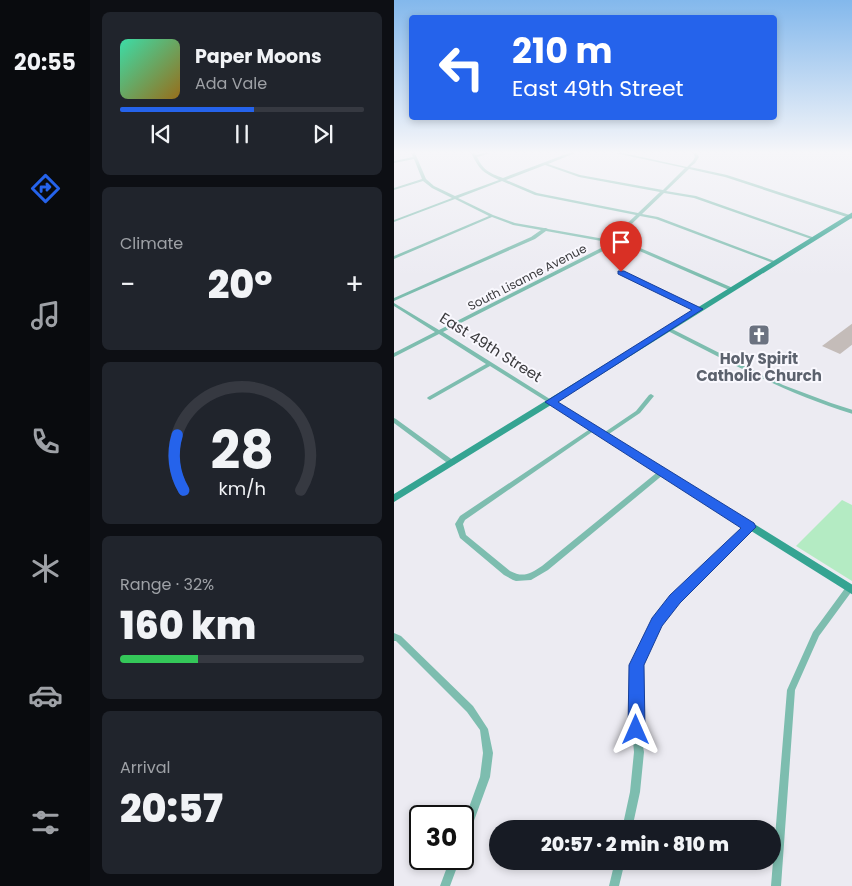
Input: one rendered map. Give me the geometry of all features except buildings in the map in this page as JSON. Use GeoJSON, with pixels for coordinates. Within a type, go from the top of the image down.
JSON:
{"type":"FeatureCollection","features":[{"type":"Feature","properties":{"kind":"street"},"geometry":{"type":"LineString","coordinates":[[447,194],[504,221],[612,241],[637,248],[731,289]]}},
{"type":"Feature","properties":{"kind":"street"},"geometry":{"type":"LineString","coordinates":[[394,221],[463,194]]}},
{"type":"Feature","properties":{"kind":"street"},"geometry":{"type":"LineString","coordinates":[[541,194],[554,199],[640,214],[672,222],[775,262]]}},
{"type":"Feature","properties":{"kind":"street","name":"South Lisanne Avenue"},"geometry":{"type":"LineString","coordinates":[[394,355],[598,252],[612,241],[660,194]]}},
{"type":"Feature","properties":{"kind":"street"},"geometry":{"type":"LineString","coordinates":[[680,194],[713,203],[813,238]]}},
{"type":"Feature","properties":{"kind":"street"},"geometry":{"type":"LineString","coordinates":[[785,194],[851,216]]}},
{"type":"Feature","properties":{"kind":"street"},"geometry":{"type":"LineString","coordinates":[[394,258],[492,216]]}},
{"type":"Feature","properties":{"kind":"street"},"geometry":{"type":"LineString","coordinates":[[394,499],[851,216]]}},
{"type":"Feature","properties":{"kind":"street"},"geometry":{"type":"LineString","coordinates":[[394,300],[533,238],[546,230]]}},
{"type":"Feature","properties":{"kind":"street"},"geometry":{"type":"LineString","coordinates":[[621,272],[699,309]]}},
{"type":"Feature","properties":{"kind":"street","name":"East 49th Street"},"geometry":{"type":"LineString","coordinates":[[394,304],[851,590]]}},
{"type":"Feature","properties":{"kind":"street"},"geometry":{"type":"LineString","coordinates":[[668,329],[783,387],[817,401],[852,412]]}},
{"type":"Feature","properties":{"kind":"street"},"geometry":{"type":"LineString","coordinates":[[430,398],[490,364]]}},
{"type":"Feature","properties":{"kind":"street"},"geometry":{"type":"LineString","coordinates":[[604,435],[638,412],[651,396]]}},
{"type":"Feature","properties":{"kind":"street"},"geometry":{"type":"LineString","coordinates":[[394,420],[398,421],[452,463]]}},
{"type":"Feature","properties":{"kind":"street"},"geometry":{"type":"LineString","coordinates":[[593,429],[462,518],[459,524],[463,536],[507,573],[516,578],[531,577],[545,568],[662,472]]}},
{"type":"Feature","properties":{"kind":"street"},"geometry":{"type":"LineString","coordinates":[[629,820],[635,792],[639,752],[636,730],[637,665],[657,622],[667,606],[750,527]]}},
{"type":"Feature","properties":{"kind":"street"},"geometry":{"type":"LineString","coordinates":[[776,886],[791,690],[816,634],[851,590]]}},
{"type":"Feature","properties":{"kind":"street"},"geometry":{"type":"LineString","coordinates":[[394,637],[398,638],[470,709],[484,729],[488,753],[485,777],[474,807]]}},
{"type":"Feature","properties":{"kind":"street"},"geometry":{"type":"LineString","coordinates":[[445,886],[451,870]]}},
{"type":"Feature","properties":{"kind":"street"},"geometry":{"type":"LineString","coordinates":[[614,886],[618,870]]}},
{"type":"Feature","properties":{"kind":"green space"},"geometry":{"type":"Polygon","coordinates":[[[842,500],[852,505],[852,581],[796,546],[842,500]]]}},
{"type":"Feature","properties":{"kind":"place","name":"Holy Spirit Catholic Church"},"geometry":{"type":"Point","coordinates":[759,335]}},
{"type":"Feature","properties":{"kind":"route"},"geometry":{"type":"LineString","coordinates":[[621,272],[699,309],[551,402],[750,527],[667,606],[657,622],[637,665],[636,730]]}}]}
